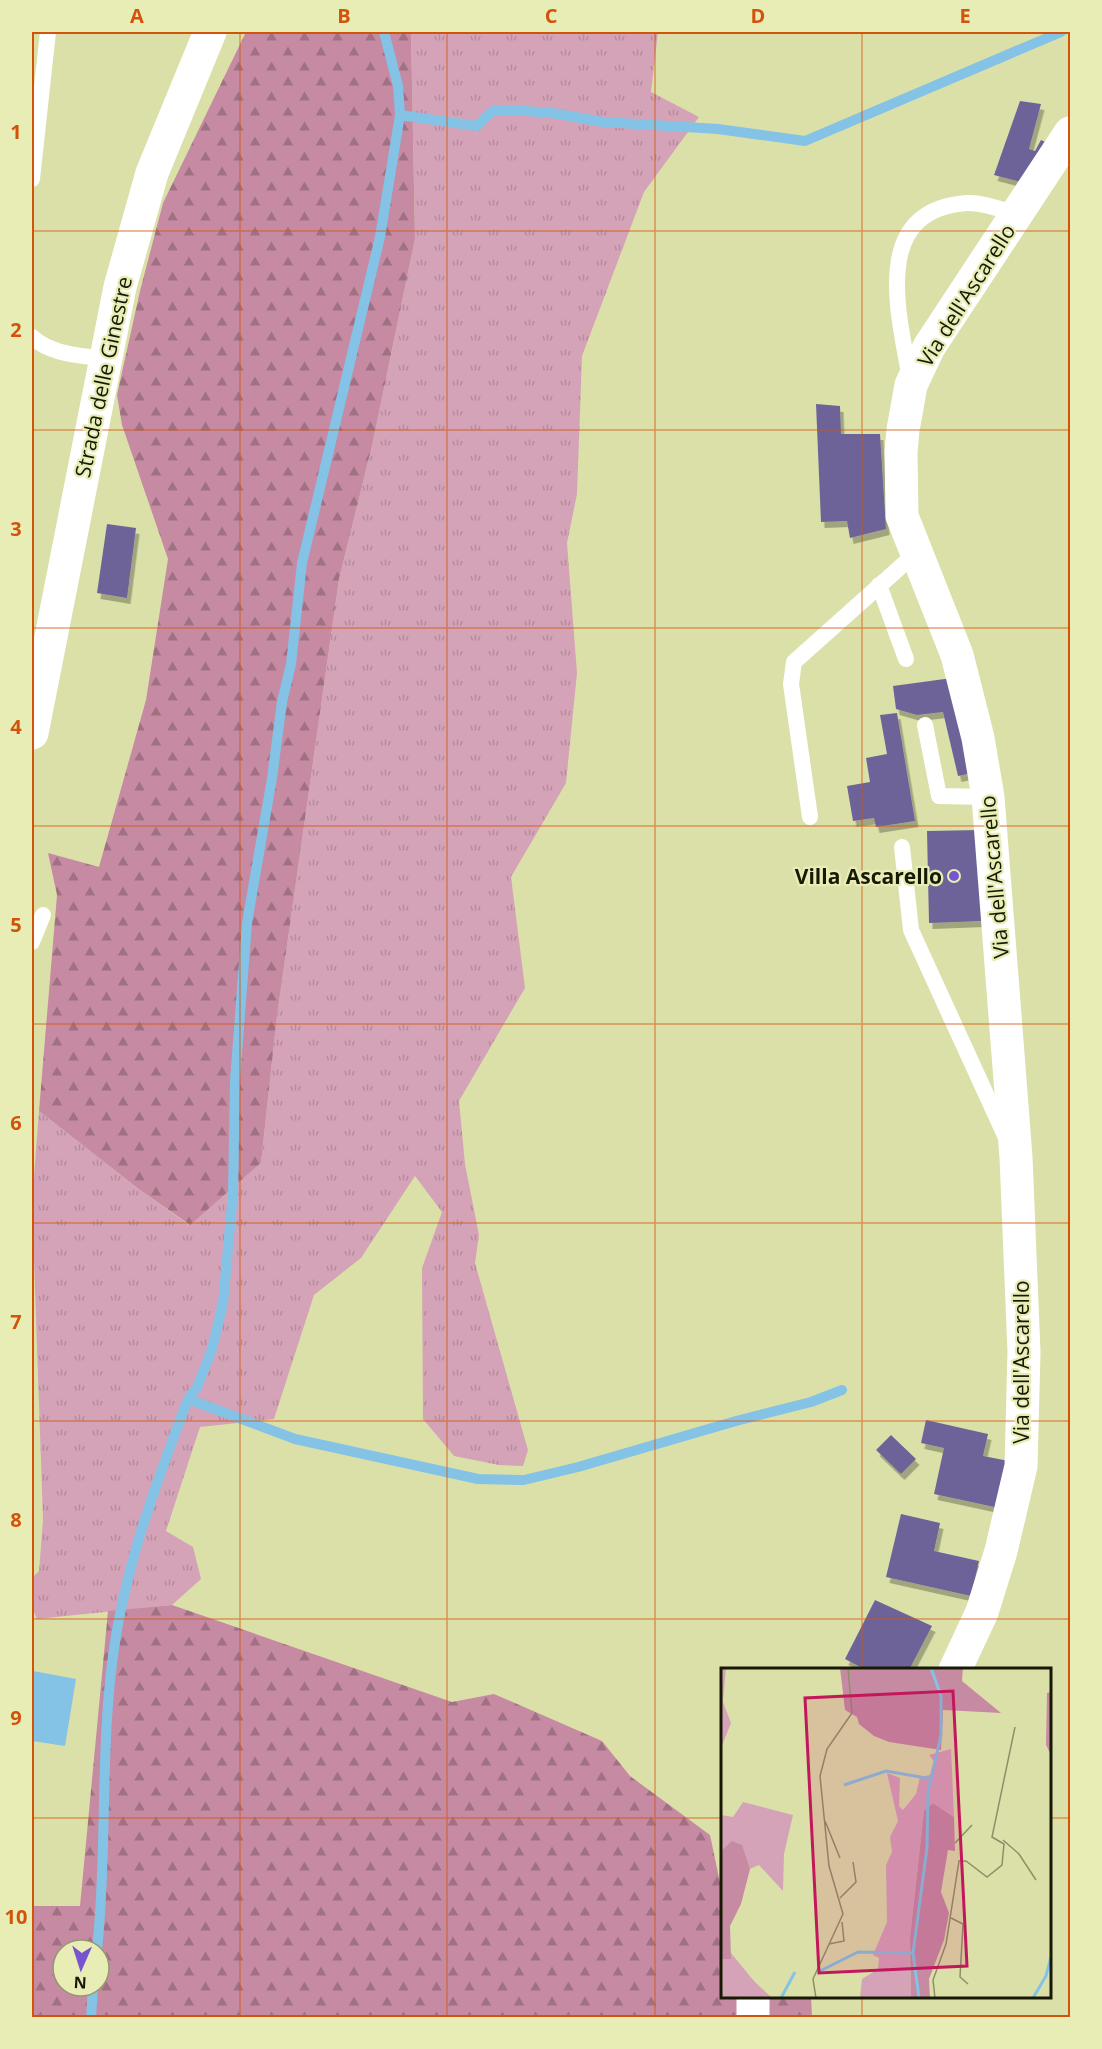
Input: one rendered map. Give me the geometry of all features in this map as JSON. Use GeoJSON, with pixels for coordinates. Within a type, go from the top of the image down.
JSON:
{"type":"FeatureCollection","features":[{"type":"Feature","properties":{"kind":"street","name":"Strada delle Ginestre"},"geometry":{"type":"LineString","coordinates":[[32,734],[120,287],[152,173],[210,32]]}},
{"type":"Feature","properties":{"kind":"street","name":"Via dell'Ascarello"},"geometry":{"type":"LineString","coordinates":[[956,1668],[982,1612],[1002,1551],[1021,1466],[1024,1352],[1016,1157],[988,797],[978,738],[957,655],[902,516],[901,452],[911,385],[929,347],[1071,133]]}},
{"type":"Feature","properties":{"kind":"street"},"geometry":{"type":"LineString","coordinates":[[753,1998],[753,2018]]}},
{"type":"Feature","properties":{"kind":"lane"},"geometry":{"type":"LineString","coordinates":[[32,179],[48,32]]}},
{"type":"Feature","properties":{"kind":"lane"},"geometry":{"type":"LineString","coordinates":[[911,385],[900,323],[896,271],[907,231],[939,208],[969,203],[1017,214]]}},
{"type":"Feature","properties":{"kind":"lane"},"geometry":{"type":"LineString","coordinates":[[32,337],[40,344],[59,352],[105,359]]}},
{"type":"Feature","properties":{"kind":"lane"},"geometry":{"type":"LineString","coordinates":[[810,817],[791,684],[794,662],[916,553]]}},
{"type":"Feature","properties":{"kind":"lane"},"geometry":{"type":"LineString","coordinates":[[879,585],[906,659]]}},
{"type":"Feature","properties":{"kind":"lane"},"geometry":{"type":"LineString","coordinates":[[925,725],[939,796],[988,797]]}},
{"type":"Feature","properties":{"kind":"lane"},"geometry":{"type":"LineString","coordinates":[[902,847],[911,930],[998,1124],[1016,1157]]}},
{"type":"Feature","properties":{"kind":"lane"},"geometry":{"type":"LineString","coordinates":[[32,942],[44,915]]}},
{"type":"Feature","properties":{"kind":"green space"},"geometry":{"type":"Polygon","coordinates":[[[246,32],[411,32],[415,239],[372,446],[339,579],[277,1016],[261,1163],[190,1225],[140,1190],[39,1111],[57,895],[48,853],[99,867],[146,700],[168,559],[122,425],[117,395],[140,291],[163,203],[246,32]]]}},
{"type":"Feature","properties":{"kind":"green space"},"geometry":{"type":"Polygon","coordinates":[[[411,32],[658,32],[651,92],[699,117],[644,192],[582,356],[577,494],[567,543],[577,673],[566,783],[511,877],[525,988],[459,1101],[465,1164],[479,1235],[475,1263],[528,1450],[523,1466],[499,1465],[454,1456],[423,1419],[422,1268],[442,1212],[415,1176],[361,1258],[314,1295],[274,1419],[200,1427],[166,1531],[193,1547],[201,1579],[172,1605],[37,1619],[32,1608],[32,1578],[39,1571],[43,1520],[32,1202],[39,1111],[189,1225],[261,1163],[277,1016],[339,579],[372,446],[415,239],[411,32]]]}},
{"type":"Feature","properties":{"kind":"green space"},"geometry":{"type":"Polygon","coordinates":[[[172,1605],[452,1702],[494,1694],[602,1741],[630,1776],[710,1835],[721,1887],[721,1998],[811,1998],[812,2017],[32,2018],[32,1906],[80,1906],[108,1611],[172,1605]]]}},
{"type":"Feature","properties":{"kind":"water"},"geometry":{"type":"Polygon","coordinates":[[[33,1671],[76,1679],[65,1746],[32,1741],[33,1671]]]}},
{"type":"Feature","properties":{"kind":"building"},"geometry":{"type":"Polygon","coordinates":[[[1020,101],[1041,104],[1029,149],[1035,151],[1041,140],[1052,145],[1028,184],[994,175],[1020,101]]]}},
{"type":"Feature","properties":{"kind":"building"},"geometry":{"type":"Polygon","coordinates":[[[816,404],[840,406],[841,434],[880,434],[886,529],[850,538],[847,521],[821,522],[816,404]]]}},
{"type":"Feature","properties":{"kind":"building"},"geometry":{"type":"Polygon","coordinates":[[[107,524],[136,528],[127,598],[97,593],[107,524]]]}},
{"type":"Feature","properties":{"kind":"building"},"geometry":{"type":"Polygon","coordinates":[[[952,678],[972,773],[958,776],[943,712],[917,715],[896,709],[893,686],[952,678]]]}},
{"type":"Feature","properties":{"kind":"building"},"geometry":{"type":"Polygon","coordinates":[[[897,713],[915,821],[876,827],[874,818],[853,821],[847,786],[870,782],[866,758],[887,754],[880,715],[897,713]]]}},
{"type":"Feature","properties":{"kind":"building","name":"Villa Ascarello"},"geometry":{"type":"Polygon","coordinates":[[[980,830],[982,921],[929,923],[927,831],[980,830]]]}},
{"type":"Feature","properties":{"kind":"building"},"geometry":{"type":"Polygon","coordinates":[[[926,1420],[988,1434],[983,1456],[1009,1461],[999,1508],[934,1494],[944,1448],[921,1443],[926,1420]]]}},
{"type":"Feature","properties":{"kind":"building"},"geometry":{"type":"Polygon","coordinates":[[[891,1435],[916,1459],[901,1474],[876,1450],[891,1435]]]}},
{"type":"Feature","properties":{"kind":"building"},"geometry":{"type":"Polygon","coordinates":[[[901,1514],[940,1523],[934,1551],[979,1561],[971,1596],[886,1577],[901,1514]]]}},
{"type":"Feature","properties":{"kind":"building"},"geometry":{"type":"Polygon","coordinates":[[[875,1600],[932,1626],[910,1668],[862,1668],[845,1659],[875,1600]]]}},
{"type":"Feature","properties":{"kind":"waterway"},"geometry":{"type":"LineString","coordinates":[[98,1938],[107,1719],[110,1680],[121,1611],[136,1549],[155,1488],[188,1399],[197,1387],[212,1349],[223,1303],[233,1193],[235,1080],[247,923],[272,778],[282,702],[291,664],[302,563],[380,237],[400,115],[398,86],[384,32]]}},
{"type":"Feature","properties":{"kind":"waterway"},"geometry":{"type":"LineString","coordinates":[[400,115],[476,126],[493,111],[511,110],[552,113],[603,122],[718,129],[805,141],[1061,32]]}},
{"type":"Feature","properties":{"kind":"waterway"},"geometry":{"type":"LineString","coordinates":[[188,1399],[295,1439],[478,1479],[524,1480],[811,1402],[842,1390]]}},
{"type":"Feature","properties":{"kind":"waterway"},"geometry":{"type":"LineString","coordinates":[[91,2018],[92,1998]]}},
{"type":"Feature","properties":{"kind":"place","name":"Villa Ascarello"},"geometry":{"type":"Point","coordinates":[954,876]}}]}
